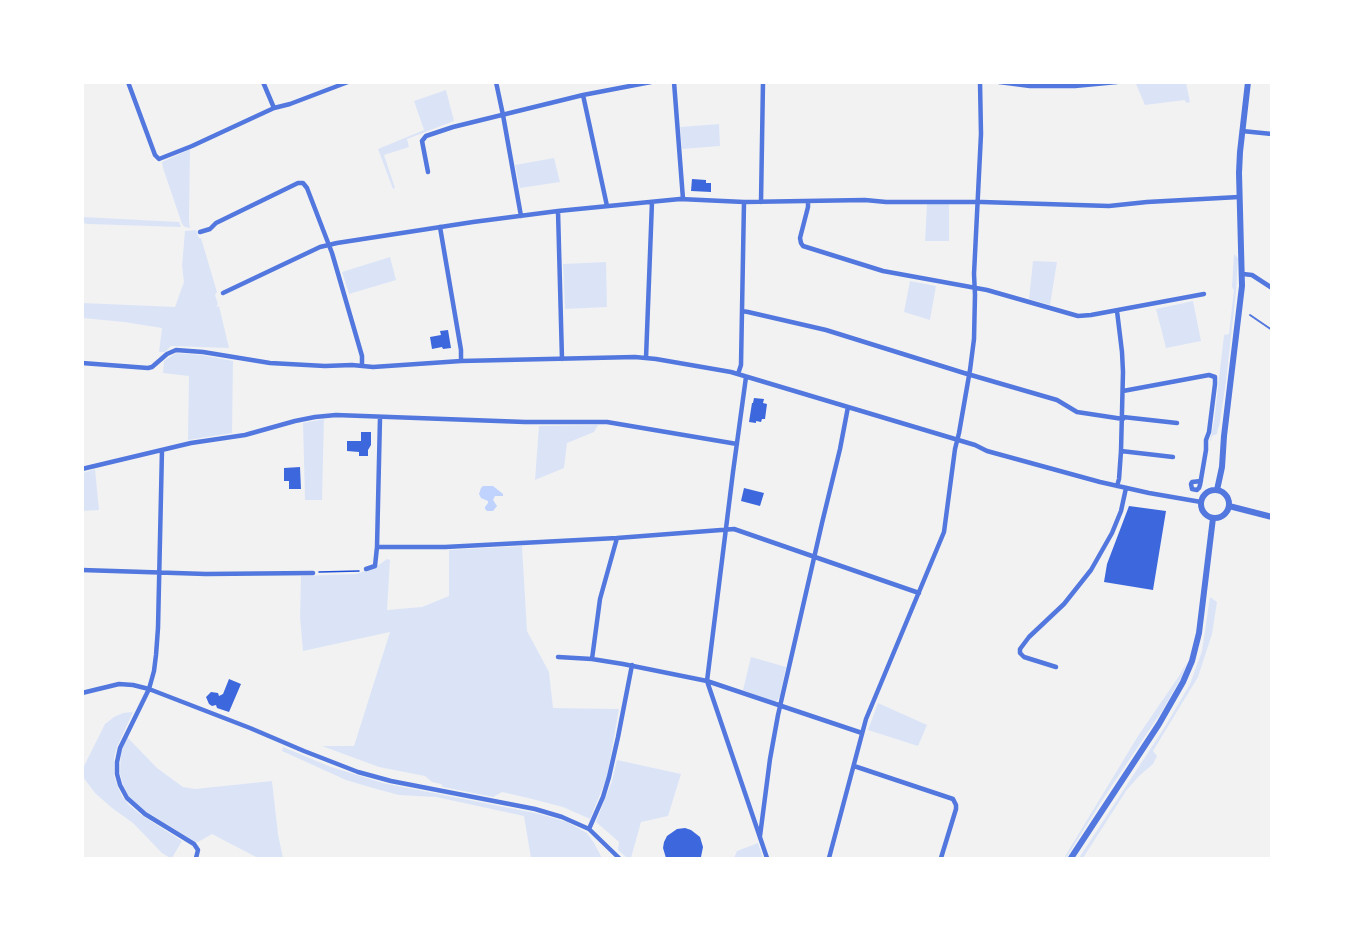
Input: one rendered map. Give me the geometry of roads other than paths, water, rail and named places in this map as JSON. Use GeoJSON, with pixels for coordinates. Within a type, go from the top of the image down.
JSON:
{"type":"FeatureCollection","features":[{"type":"Feature","properties":{"kind":"street"},"geometry":{"type":"LineString","coordinates":[[128,82],[155,155],[159,159],[192,147],[274,108],[348,82]]}},
{"type":"Feature","properties":{"kind":"street"},"geometry":{"type":"LineString","coordinates":[[263,82],[274,108]]}},
{"type":"Feature","properties":{"kind":"street"},"geometry":{"type":"LineString","coordinates":[[496,82],[521,216]]}},
{"type":"Feature","properties":{"kind":"street"},"geometry":{"type":"LineString","coordinates":[[428,172],[423,141],[426,136],[453,127],[583,95],[651,82]]}},
{"type":"Feature","properties":{"kind":"street"},"geometry":{"type":"LineString","coordinates":[[674,82],[682,199]]}},
{"type":"Feature","properties":{"kind":"street"},"geometry":{"type":"LineString","coordinates":[[761,202],[763,82]]}},
{"type":"Feature","properties":{"kind":"street"},"geometry":{"type":"LineString","coordinates":[[830,858],[866,719],[944,532],[955,449],[974,339],[974,274],[981,134],[980,82]]}},
{"type":"Feature","properties":{"kind":"street"},"geometry":{"type":"LineString","coordinates":[[999,82],[1030,86],[1075,86],[1117,82]]}},
{"type":"Feature","properties":{"kind":"street"},"geometry":{"type":"LineString","coordinates":[[1217,490],[1222,466],[1243,274],[1239,152],[1248,82]]}},
{"type":"Feature","properties":{"kind":"street"},"geometry":{"type":"LineString","coordinates":[[583,95],[608,206]]}},
{"type":"Feature","properties":{"kind":"street"},"geometry":{"type":"LineString","coordinates":[[1242,131],[1272,134]]}},
{"type":"Feature","properties":{"kind":"street"},"geometry":{"type":"LineString","coordinates":[[200,232],[298,183],[303,183],[332,253],[362,356],[362,366]]}},
{"type":"Feature","properties":{"kind":"street"},"geometry":{"type":"LineString","coordinates":[[223,293],[328,245],[440,226],[682,199],[744,202],[865,200],[1109,206],[1239,197]]}},
{"type":"Feature","properties":{"kind":"street"},"geometry":{"type":"LineString","coordinates":[[808,201],[801,245],[883,271],[975,288],[1078,316],[1204,294]]}},
{"type":"Feature","properties":{"kind":"street"},"geometry":{"type":"LineString","coordinates":[[646,358],[652,202]]}},
{"type":"Feature","properties":{"kind":"street"},"geometry":{"type":"LineString","coordinates":[[738,375],[741,365],[744,202]]}},
{"type":"Feature","properties":{"kind":"street"},"geometry":{"type":"LineString","coordinates":[[558,212],[562,358]]}},
{"type":"Feature","properties":{"kind":"street"},"geometry":{"type":"LineString","coordinates":[[440,226],[461,361]]}},
{"type":"Feature","properties":{"kind":"street"},"geometry":{"type":"LineString","coordinates":[[1243,274],[1252,275],[1272,288]]}},
{"type":"Feature","properties":{"kind":"street"},"geometry":{"type":"LineString","coordinates":[[742,311],[826,330],[1057,400],[1077,412],[1177,423]]}},
{"type":"Feature","properties":{"kind":"street"},"geometry":{"type":"LineString","coordinates":[[1117,311],[1122,352],[1123,391],[1117,486]]}},
{"type":"Feature","properties":{"kind":"street"},"geometry":{"type":"LineString","coordinates":[[82,363],[148,368],[176,350],[270,363],[373,367],[461,361],[646,358],[711,368],[746,377],[975,445],[987,451],[1117,486],[1202,502]]}},
{"type":"Feature","properties":{"kind":"street"},"geometry":{"type":"LineString","coordinates":[[1123,391],[1209,375],[1215,377],[1201,481]]}},
{"type":"Feature","properties":{"kind":"street"},"geometry":{"type":"LineString","coordinates":[[746,377],[707,681],[767,858]]}},
{"type":"Feature","properties":{"kind":"street"},"geometry":{"type":"LineString","coordinates":[[760,838],[770,759],[780,706],[848,407]]}},
{"type":"Feature","properties":{"kind":"street"},"geometry":{"type":"LineString","coordinates":[[82,469],[191,443],[245,435],[315,417],[336,415],[525,422],[606,422],[737,444]]}},
{"type":"Feature","properties":{"kind":"street"},"geometry":{"type":"LineString","coordinates":[[366,569],[375,566],[377,547],[380,418]]}},
{"type":"Feature","properties":{"kind":"street"},"geometry":{"type":"LineString","coordinates":[[162,450],[157,646],[154,671],[149,689],[120,748],[117,762],[118,779],[131,803],[196,846],[198,850],[196,858]]}},
{"type":"Feature","properties":{"kind":"street"},"geometry":{"type":"LineString","coordinates":[[1121,451],[1173,457]]}},
{"type":"Feature","properties":{"kind":"street"},"geometry":{"type":"LineString","coordinates":[[1056,667],[1023,657],[1020,649],[1029,637],[1064,604],[1091,570],[1112,533],[1126,488]]}},
{"type":"Feature","properties":{"kind":"street"},"geometry":{"type":"LineString","coordinates":[[1217,490],[1227,496],[1229,506],[1224,515],[1213,518],[1203,511],[1202,502],[1206,493],[1217,490]]}},
{"type":"Feature","properties":{"kind":"street"},"geometry":{"type":"LineString","coordinates":[[1229,506],[1272,517]]}},
{"type":"Feature","properties":{"kind":"street"},"geometry":{"type":"LineString","coordinates":[[1071,858],[1159,724],[1192,661],[1199,633],[1213,518]]}},
{"type":"Feature","properties":{"kind":"street"},"geometry":{"type":"LineString","coordinates":[[377,547],[445,547],[734,529],[919,593]]}},
{"type":"Feature","properties":{"kind":"street"},"geometry":{"type":"LineString","coordinates":[[592,659],[600,599],[616,538]]}},
{"type":"Feature","properties":{"kind":"street"},"geometry":{"type":"LineString","coordinates":[[82,570],[217,574],[313,573]]}},
{"type":"Feature","properties":{"kind":"street"},"geometry":{"type":"LineString","coordinates":[[558,657],[632,665],[707,681],[862,733]]}},
{"type":"Feature","properties":{"kind":"street"},"geometry":{"type":"LineString","coordinates":[[589,829],[609,777],[632,665]]}},
{"type":"Feature","properties":{"kind":"street"},"geometry":{"type":"LineString","coordinates":[[82,693],[119,684],[149,689],[358,772],[391,781],[535,809],[562,817],[589,829],[619,858]]}},
{"type":"Feature","properties":{"kind":"street"},"geometry":{"type":"LineString","coordinates":[[854,766],[953,799],[956,808],[941,858]]}},
{"type":"Feature","properties":{"kind":"lane"},"geometry":{"type":"LineString","coordinates":[[1250,315],[1272,330]]}},
{"type":"Feature","properties":{"kind":"water"},"geometry":{"type":"Polygon","coordinates":[[[483,486],[493,486],[503,494],[503,496],[495,496],[493,500],[497,506],[493,511],[485,509],[488,501],[481,498],[479,494],[483,486]]]}}]}
